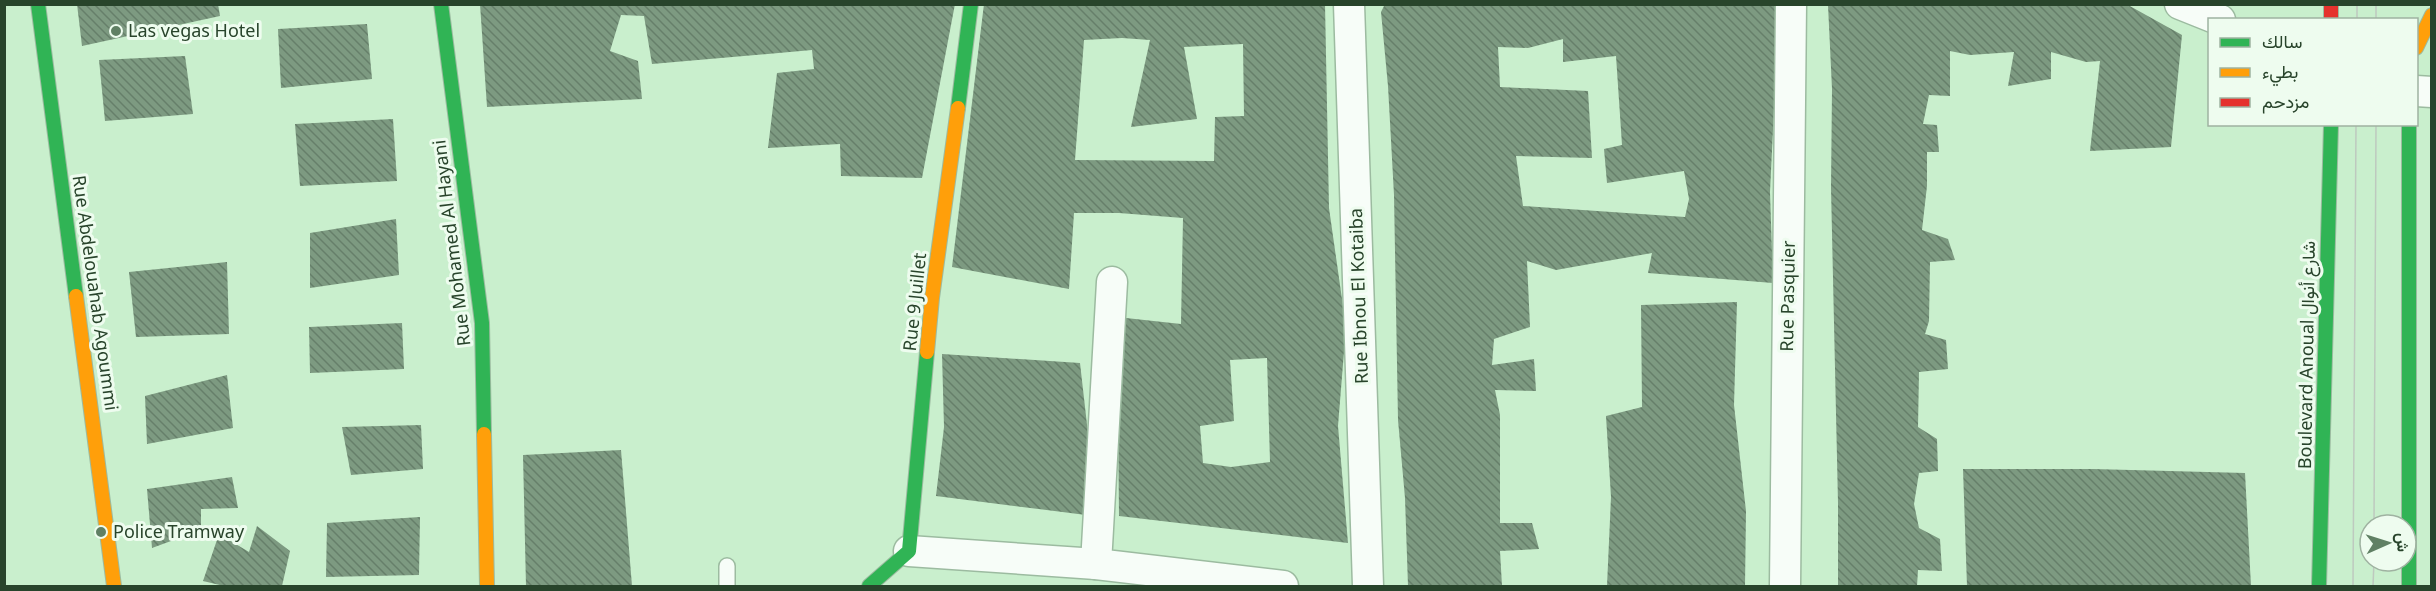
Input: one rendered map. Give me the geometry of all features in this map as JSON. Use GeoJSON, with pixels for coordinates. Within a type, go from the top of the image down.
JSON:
{"type":"FeatureCollection","features":[{"type":"Feature","properties":{"kind":"street","name":"Rue Abdelouahab Agoummi"},"geometry":{"type":"LineString","coordinates":[[38,4],[114,586]]}},
{"type":"Feature","properties":{"kind":"street","name":"Rue Mohamed Al Hayani"},"geometry":{"type":"LineString","coordinates":[[441,4],[482,322],[487,586]]}},
{"type":"Feature","properties":{"kind":"street","name":"Rue 9 Juillet"},"geometry":{"type":"LineString","coordinates":[[909,552],[932,298],[971,4]]}},
{"type":"Feature","properties":{"kind":"street","name":"Rue Ibnou El Kotaiba"},"geometry":{"type":"LineString","coordinates":[[1349,4],[1368,586]]}},
{"type":"Feature","properties":{"kind":"street","name":"Rue Pasquier"},"geometry":{"type":"LineString","coordinates":[[1785,586],[1791,4]]}},
{"type":"Feature","properties":{"kind":"street"},"geometry":{"type":"LineString","coordinates":[[2180,4],[2215,18]]}},
{"type":"Feature","properties":{"kind":"street"},"geometry":{"type":"LineString","coordinates":[[2418,44],[2432,15]]}},
{"type":"Feature","properties":{"kind":"street","name":"Boulevard Anoual شارع أنوال"},"geometry":{"type":"LineString","coordinates":[[2319,586],[2331,126]]}},
{"type":"Feature","properties":{"kind":"street"},"geometry":{"type":"LineString","coordinates":[[2409,126],[2409,586]]}},
{"type":"Feature","properties":{"kind":"street"},"geometry":{"type":"LineString","coordinates":[[1096,564],[1112,282]]}},
{"type":"Feature","properties":{"kind":"street"},"geometry":{"type":"LineString","coordinates":[[869,586],[909,552],[1096,564],[1283,586]]}},
{"type":"Feature","properties":{"kind":"lane"},"geometry":{"type":"LineString","coordinates":[[727,567],[728,586]]}},
{"type":"Feature","properties":{"kind":"building","name":"Las vegas Hotel"},"geometry":{"type":"Polygon","coordinates":[[[77,4],[218,4],[220,16],[82,46],[77,4]]]}},
{"type":"Feature","properties":{"kind":"building"},"geometry":{"type":"Polygon","coordinates":[[[480,4],[955,4],[922,178],[841,176],[840,144],[768,148],[777,73],[814,69],[812,50],[652,64],[644,16],[621,15],[610,51],[638,61],[642,99],[487,107],[480,4]]]}},
{"type":"Feature","properties":{"kind":"building"},"geometry":{"type":"Polygon","coordinates":[[[984,4],[1325,4],[1329,208],[1346,327],[1338,426],[1348,543],[1119,516],[1117,317],[1181,324],[1183,218],[1119,213],[1074,213],[1069,289],[952,267],[984,4]],[[1122,38],[1084,40],[1075,160],[1214,161],[1215,117],[1244,116],[1243,44],[1184,47],[1197,119],[1131,127],[1150,40],[1122,38]],[[1267,358],[1230,360],[1234,421],[1200,426],[1203,463],[1231,467],[1270,462],[1267,358]]]}},
{"type":"Feature","properties":{"kind":"building"},"geometry":{"type":"Polygon","coordinates":[[[1385,4],[1786,4],[1777,47],[1770,192],[1773,283],[1648,273],[1652,253],[1556,270],[1527,261],[1530,327],[1494,339],[1492,365],[1534,359],[1536,391],[1495,390],[1500,415],[1500,523],[1532,523],[1539,549],[1500,551],[1502,586],[1408,586],[1405,498],[1398,420],[1394,195],[1381,12],[1385,4]],[[1563,39],[1528,48],[1498,47],[1500,87],[1588,91],[1592,158],[1516,156],[1523,206],[1685,217],[1689,199],[1684,171],[1607,183],[1604,149],[1622,145],[1616,56],[1563,62],[1563,39]]]}},
{"type":"Feature","properties":{"kind":"building"},"geometry":{"type":"Polygon","coordinates":[[[1828,5],[2128,5],[2182,35],[2171,147],[2090,151],[2100,61],[2086,62],[2051,52],[2051,79],[2008,86],[2014,52],[1970,55],[1950,51],[1950,96],[1929,95],[1923,124],[1937,125],[1939,152],[1927,152],[1927,186],[1922,230],[1948,239],[1955,260],[1930,262],[1929,321],[1925,334],[1946,340],[1948,369],[1919,372],[1918,427],[1937,439],[1938,471],[1919,473],[1914,504],[1919,528],[1940,539],[1942,571],[1918,570],[1917,586],[1838,586],[1831,188],[1832,89],[1828,5]]]}},
{"type":"Feature","properties":{"kind":"building"},"geometry":{"type":"Polygon","coordinates":[[[367,24],[372,79],[281,88],[278,29],[367,24]]]}},
{"type":"Feature","properties":{"kind":"building"},"geometry":{"type":"Polygon","coordinates":[[[185,56],[193,114],[105,121],[99,60],[185,56]]]}},
{"type":"Feature","properties":{"kind":"building"},"geometry":{"type":"Polygon","coordinates":[[[393,119],[397,181],[300,186],[295,124],[393,119]]]}},
{"type":"Feature","properties":{"kind":"building"},"geometry":{"type":"Polygon","coordinates":[[[396,219],[399,275],[310,288],[310,233],[396,219]]]}},
{"type":"Feature","properties":{"kind":"building"},"geometry":{"type":"Polygon","coordinates":[[[227,262],[229,334],[136,337],[129,272],[227,262]]]}},
{"type":"Feature","properties":{"kind":"building"},"geometry":{"type":"Polygon","coordinates":[[[1737,302],[1734,405],[1746,511],[1745,586],[1607,586],[1611,497],[1606,416],[1642,407],[1641,305],[1737,302]]]}},
{"type":"Feature","properties":{"kind":"building"},"geometry":{"type":"Polygon","coordinates":[[[402,323],[404,369],[310,373],[309,327],[402,323]]]}},
{"type":"Feature","properties":{"kind":"building"},"geometry":{"type":"Polygon","coordinates":[[[942,354],[1080,363],[1090,451],[1086,515],[936,496],[944,427],[942,354]]]}},
{"type":"Feature","properties":{"kind":"building"},"geometry":{"type":"Polygon","coordinates":[[[227,375],[233,428],[147,444],[145,396],[227,375]]]}},
{"type":"Feature","properties":{"kind":"building"},"geometry":{"type":"Polygon","coordinates":[[[421,425],[423,469],[351,475],[342,427],[421,425]]]}},
{"type":"Feature","properties":{"kind":"building"},"geometry":{"type":"Polygon","coordinates":[[[621,450],[632,586],[526,586],[523,455],[621,450]]]}},
{"type":"Feature","properties":{"kind":"building"},"geometry":{"type":"Polygon","coordinates":[[[1963,469],[2093,469],[2245,473],[2251,586],[1967,586],[1963,469]]]}},
{"type":"Feature","properties":{"kind":"building"},"geometry":{"type":"Polygon","coordinates":[[[232,477],[238,508],[201,509],[201,530],[152,548],[147,489],[232,477]]]}},
{"type":"Feature","properties":{"kind":"building"},"geometry":{"type":"Polygon","coordinates":[[[420,517],[419,575],[326,577],[327,523],[420,517]]]}},
{"type":"Feature","properties":{"kind":"building"},"geometry":{"type":"Polygon","coordinates":[[[257,526],[290,551],[282,586],[224,586],[203,581],[219,534],[249,552],[257,526]]]}},
{"type":"Feature","properties":{"kind":"tram line"},"geometry":{"type":"LineString","coordinates":[[2357,4],[2357,18]]}},
{"type":"Feature","properties":{"kind":"tram line"},"geometry":{"type":"LineString","coordinates":[[2376,4],[2376,18]]}},
{"type":"Feature","properties":{"kind":"tram line"},"geometry":{"type":"LineString","coordinates":[[2353,586],[2356,126]]}},
{"type":"Feature","properties":{"kind":"tram line"},"geometry":{"type":"LineString","coordinates":[[2374,513],[2376,126]]}},
{"type":"Feature","properties":{"kind":"tram line"},"geometry":{"type":"LineString","coordinates":[[2373,586],[2374,573]]}},
{"type":"Feature","properties":{"kind":"traffic: fast"},"geometry":{"type":"LineString","coordinates":[[38,4],[76,296]]}},
{"type":"Feature","properties":{"kind":"traffic: fast"},"geometry":{"type":"LineString","coordinates":[[441,4],[482,323],[484,434]]}},
{"type":"Feature","properties":{"kind":"traffic: fast"},"geometry":{"type":"LineString","coordinates":[[958,108],[971,4]]}},
{"type":"Feature","properties":{"kind":"traffic: fast"},"geometry":{"type":"LineString","coordinates":[[2319,586],[2331,126]]}},
{"type":"Feature","properties":{"kind":"traffic: fast"},"geometry":{"type":"LineString","coordinates":[[2409,126],[2409,586]]}},
{"type":"Feature","properties":{"kind":"traffic: fast"},"geometry":{"type":"LineString","coordinates":[[869,586],[909,551],[927,352]]}},
{"type":"Feature","properties":{"kind":"traffic: slow"},"geometry":{"type":"LineString","coordinates":[[2418,44],[2432,15]]}},
{"type":"Feature","properties":{"kind":"traffic: slow"},"geometry":{"type":"LineString","coordinates":[[927,352],[932,298],[958,108]]}},
{"type":"Feature","properties":{"kind":"traffic: slow"},"geometry":{"type":"LineString","coordinates":[[76,296],[114,586]]}},
{"type":"Feature","properties":{"kind":"traffic: slow"},"geometry":{"type":"LineString","coordinates":[[484,434],[487,586]]}},
{"type":"Feature","properties":{"kind":"traffic: jam"},"geometry":{"type":"LineString","coordinates":[[2331,4],[2331,18]]}},
{"type":"Feature","properties":{"kind":"place","name":"Las vegas Hotel"},"geometry":{"type":"Point","coordinates":[116,31]}},
{"type":"Feature","properties":{"kind":"place","name":"Police Tramway"},"geometry":{"type":"Point","coordinates":[101,532]}}]}
